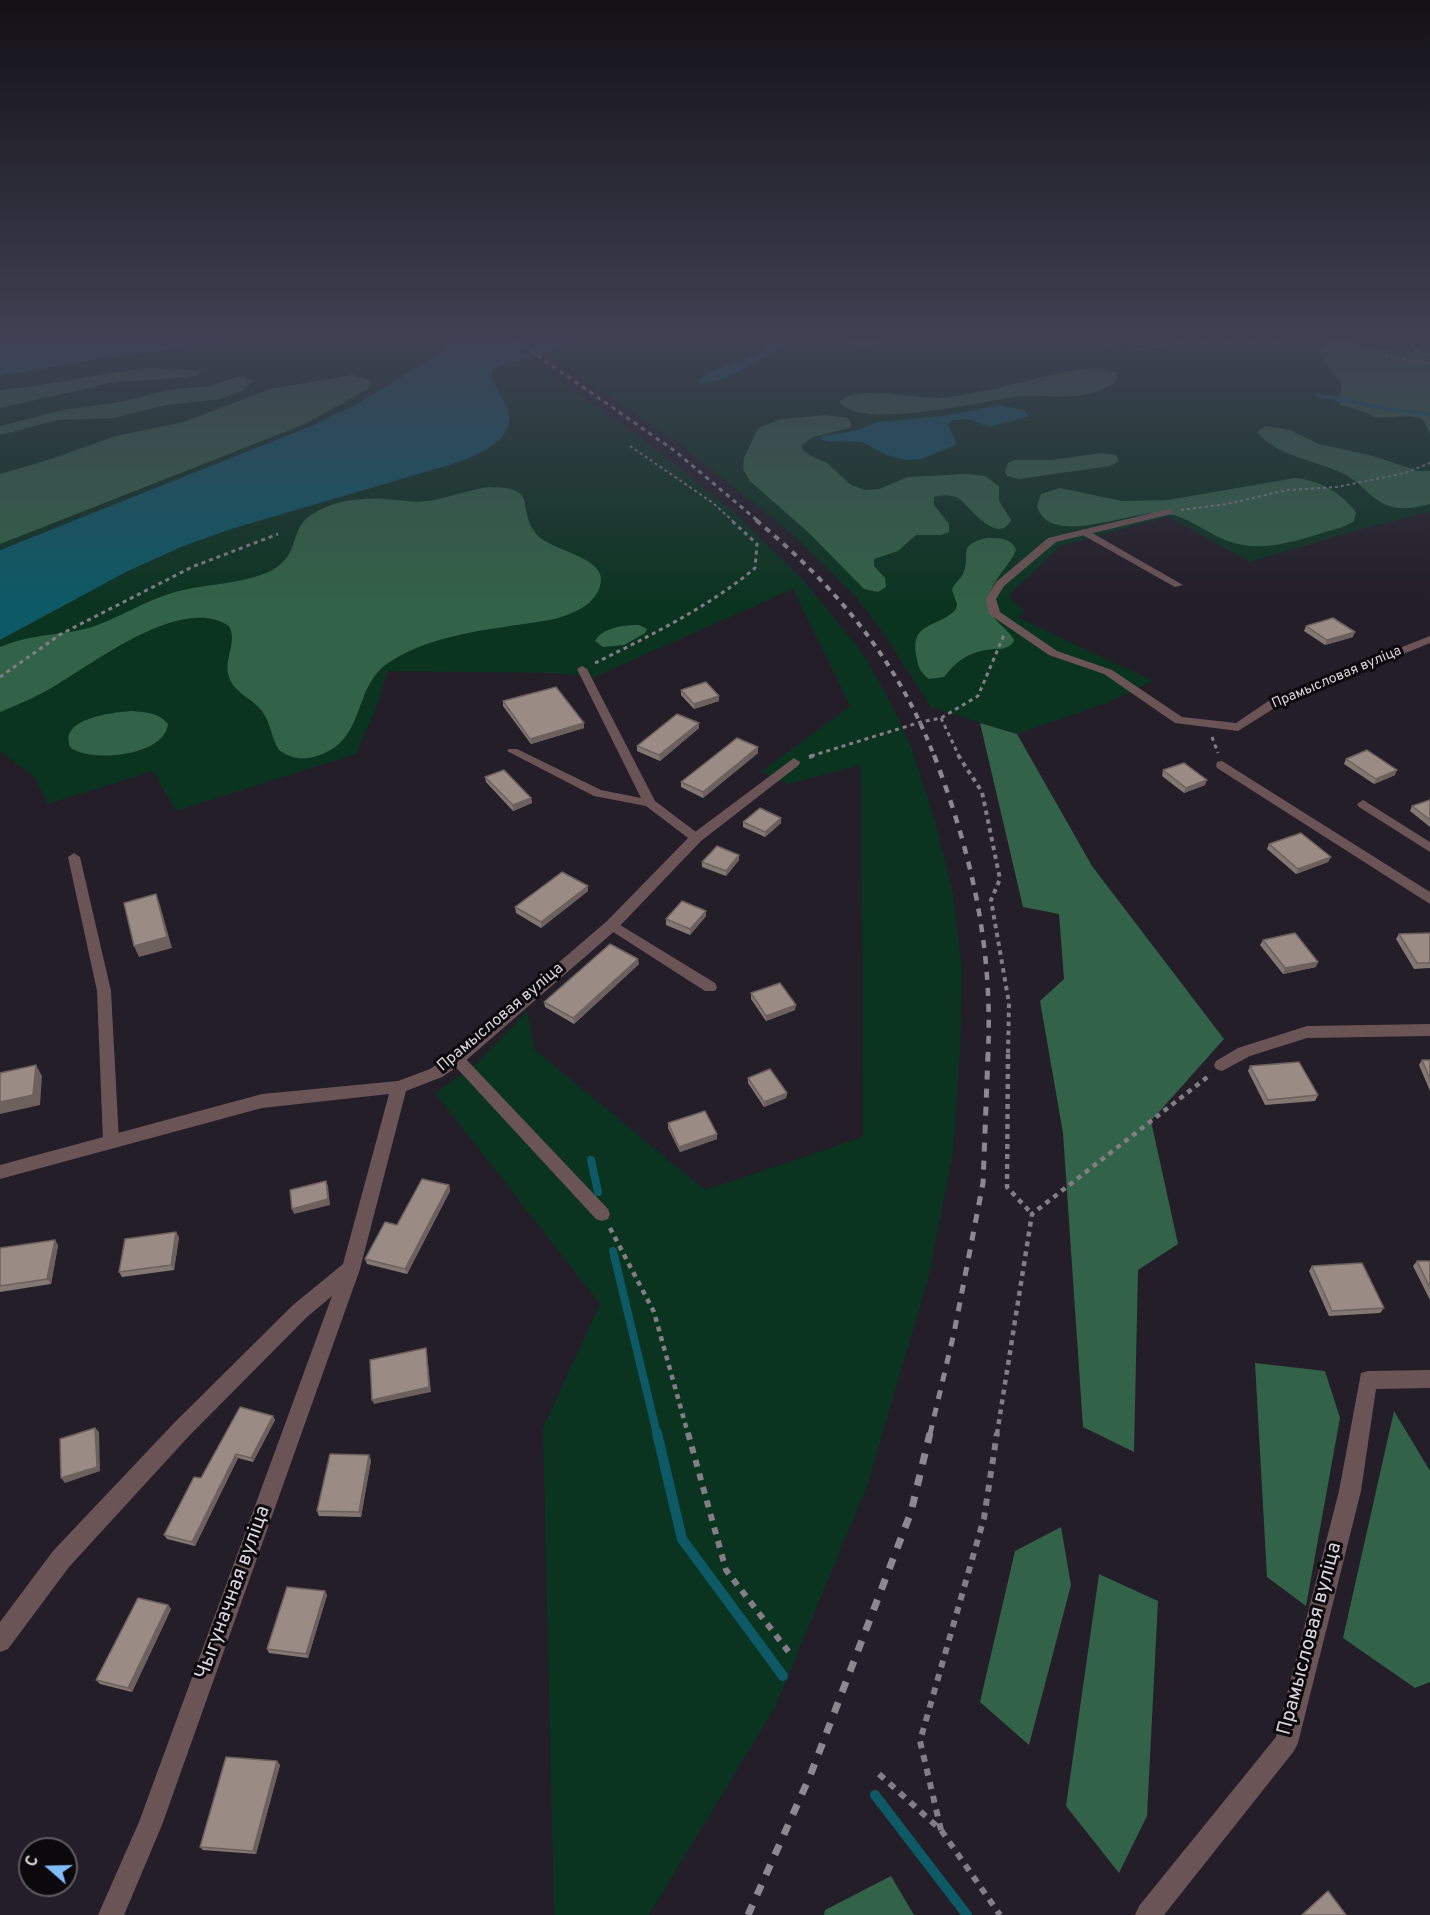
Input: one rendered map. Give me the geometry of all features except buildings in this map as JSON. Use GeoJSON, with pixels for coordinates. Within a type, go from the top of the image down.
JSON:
{"type":"FeatureCollection","features":[{"type":"Feature","properties":{"kind":"street","name":"Прамысловая вуліца"},"geometry":{"type":"LineString","coordinates":[[1169,512],[1052,540],[1000,584],[991,599],[995,614],[1053,653],[1108,672],[1179,720],[1238,727],[1277,702],[1430,639]]}},
{"type":"Feature","properties":{"kind":"street","name":"Прамысловая вуліца"},"geometry":{"type":"LineString","coordinates":[[0,1172],[262,1101],[399,1087],[436,1073],[457,1059],[612,925],[696,838],[794,762]]}},
{"type":"Feature","properties":{"kind":"street"},"geometry":{"type":"LineString","coordinates":[[1222,765],[1430,899]]}},
{"type":"Feature","properties":{"kind":"street"},"geometry":{"type":"LineString","coordinates":[[1222,1065],[1244,1052],[1307,1032],[1430,1030]]}},
{"type":"Feature","properties":{"kind":"street","name":"Чыгуначная вуліца"},"geometry":{"type":"LineString","coordinates":[[111,1915],[150,1825],[351,1269],[399,1087]]}},
{"type":"Feature","properties":{"kind":"street"},"geometry":{"type":"LineString","coordinates":[[0,1641],[61,1558],[182,1429],[300,1311],[351,1269]]}},
{"type":"Feature","properties":{"kind":"street","name":"Прамысловая вуліца"},"geometry":{"type":"LineString","coordinates":[[1148,1915],[1286,1743],[1350,1491],[1368,1380],[1430,1379]]}},
{"type":"Feature","properties":{"kind":"lane"},"geometry":{"type":"LineString","coordinates":[[1084,532],[1178,585]]}},
{"type":"Feature","properties":{"kind":"lane"},"geometry":{"type":"LineString","coordinates":[[582,669],[650,803],[696,838]]}},
{"type":"Feature","properties":{"kind":"lane"},"geometry":{"type":"LineString","coordinates":[[513,751],[598,793],[650,803]]}},
{"type":"Feature","properties":{"kind":"lane"},"geometry":{"type":"LineString","coordinates":[[1363,804],[1430,848]]}},
{"type":"Feature","properties":{"kind":"lane"},"geometry":{"type":"LineString","coordinates":[[74,857],[104,991],[111,1141]]}},
{"type":"Feature","properties":{"kind":"lane"},"geometry":{"type":"LineString","coordinates":[[612,925],[710,987]]}},
{"type":"Feature","properties":{"kind":"lane"},"geometry":{"type":"LineString","coordinates":[[457,1059],[602,1214]]}},
{"type":"Feature","properties":{"kind":"path"},"geometry":{"type":"LineString","coordinates":[[582,669],[643,640],[740,581],[755,568],[757,544],[714,503],[630,446]]}},
{"type":"Feature","properties":{"kind":"path"},"geometry":{"type":"LineString","coordinates":[[1169,512],[1227,504],[1287,490],[1337,487],[1405,473],[1430,463]]}},
{"type":"Feature","properties":{"kind":"path"},"geometry":{"type":"LineString","coordinates":[[0,677],[61,634],[192,567],[278,534]]}},
{"type":"Feature","properties":{"kind":"path"},"geometry":{"type":"LineString","coordinates":[[794,762],[921,722],[941,718],[978,696],[1009,624]]}},
{"type":"Feature","properties":{"kind":"path"},"geometry":{"type":"LineString","coordinates":[[941,718],[957,753],[982,792],[1000,879],[991,900],[1009,1003],[1006,1187],[1032,1214]]}},
{"type":"Feature","properties":{"kind":"path"},"geometry":{"type":"LineString","coordinates":[[1208,723],[1222,765]]}},
{"type":"Feature","properties":{"kind":"path"},"geometry":{"type":"LineString","coordinates":[[941,1830],[920,1741],[984,1518],[1032,1214],[1222,1065]]}},
{"type":"Feature","properties":{"kind":"path"},"geometry":{"type":"LineString","coordinates":[[602,1214],[654,1312],[726,1570],[791,1655]]}},
{"type":"Feature","properties":{"kind":"path"},"geometry":{"type":"LineString","coordinates":[[879,1774],[941,1830],[1000,1915]]}},
{"type":"Feature","properties":{"kind":"green space"},"geometry":{"type":"Polygon","coordinates":[[[0,424],[314,424],[311,426],[0,550],[0,424]]]}},
{"type":"Feature","properties":{"kind":"green space"},"geometry":{"type":"Polygon","coordinates":[[[6,424],[41,424],[0,435],[0,426],[6,424]]]}},
{"type":"Feature","properties":{"kind":"green space"},"geometry":{"type":"Polygon","coordinates":[[[172,424],[304,424],[0,544],[0,474],[116,436],[172,424]]]}},
{"type":"Feature","properties":{"kind":"green space"},"geometry":{"type":"Polygon","coordinates":[[[508,424],[621,424],[656,449],[737,515],[804,581],[861,651],[909,741],[933,814],[953,893],[962,970],[960,1052],[953,1153],[928,1279],[867,1486],[775,1707],[649,1915],[554,1915],[543,1428],[600,1304],[435,1093],[475,1065],[527,1011],[535,1050],[705,1190],[863,1137],[861,765],[788,784],[761,772],[850,706],[793,589],[594,677],[554,673],[388,671],[374,713],[356,754],[176,811],[153,771],[48,804],[34,777],[0,751],[0,640],[126,572],[181,547],[228,530],[456,463],[482,452],[505,432],[508,424]]]}},
{"type":"Feature","properties":{"kind":"green space"},"geometry":{"type":"Polygon","coordinates":[[[650,424],[1430,424],[1430,512],[1354,531],[1250,562],[1168,517],[1060,546],[1008,596],[1025,612],[1017,617],[1153,681],[1107,703],[1017,734],[931,707],[881,629],[855,596],[793,535],[681,445],[650,424]]]}},
{"type":"Feature","properties":{"kind":"green space"},"geometry":{"type":"Polygon","coordinates":[[[852,424],[850,428],[813,437],[802,445],[802,449],[809,455],[827,463],[851,485],[865,490],[879,489],[908,477],[966,474],[985,476],[999,486],[999,501],[1011,520],[1005,527],[998,529],[991,527],[958,498],[946,495],[934,497],[934,505],[949,524],[949,532],[941,535],[916,535],[898,551],[874,559],[874,566],[885,578],[886,587],[878,592],[864,589],[809,533],[750,481],[743,469],[744,458],[757,430],[762,426],[852,424]]]}},
{"type":"Feature","properties":{"kind":"green space"},"geometry":{"type":"Polygon","coordinates":[[[1265,426],[1290,430],[1319,444],[1373,456],[1418,471],[1430,471],[1430,504],[1407,508],[1386,505],[1348,476],[1275,447],[1257,432],[1265,426]]]}},
{"type":"Feature","properties":{"kind":"green space"},"geometry":{"type":"Polygon","coordinates":[[[1101,453],[1116,455],[1119,461],[1110,466],[1019,479],[1007,476],[1005,472],[1008,463],[1014,460],[1051,460],[1101,453]]]}},
{"type":"Feature","properties":{"kind":"green space"},"geometry":{"type":"Polygon","coordinates":[[[1295,478],[1321,484],[1336,493],[1356,512],[1354,521],[1337,529],[1296,541],[1249,546],[1225,540],[1185,519],[1167,514],[1144,514],[1090,525],[1072,526],[1057,525],[1044,518],[1037,506],[1041,494],[1060,488],[1122,501],[1168,500],[1295,478]]]}},
{"type":"Feature","properties":{"kind":"green space"},"geometry":{"type":"Polygon","coordinates":[[[489,487],[515,490],[521,494],[529,521],[541,538],[597,569],[601,578],[596,595],[580,609],[555,619],[449,637],[429,643],[391,661],[369,684],[352,727],[331,750],[314,757],[295,758],[279,750],[262,711],[231,683],[228,664],[232,639],[229,626],[210,619],[188,619],[140,635],[44,692],[0,712],[0,647],[26,639],[92,627],[172,593],[239,581],[275,569],[289,553],[304,521],[328,506],[367,499],[427,501],[489,487]]]}},
{"type":"Feature","properties":{"kind":"green space"},"geometry":{"type":"Polygon","coordinates":[[[987,538],[1008,541],[1016,550],[989,596],[989,605],[994,618],[1014,640],[1006,648],[972,654],[954,665],[944,677],[929,679],[918,665],[915,646],[917,638],[921,631],[956,609],[957,604],[952,590],[963,574],[968,547],[987,538]]]}},
{"type":"Feature","properties":{"kind":"green space"},"geometry":{"type":"Polygon","coordinates":[[[639,625],[647,629],[645,633],[624,645],[603,647],[595,641],[609,630],[621,626],[639,625]]]}},
{"type":"Feature","properties":{"kind":"green space"},"geometry":{"type":"Polygon","coordinates":[[[132,711],[161,717],[168,724],[164,735],[142,750],[126,754],[95,755],[81,753],[71,748],[69,738],[72,730],[79,723],[102,715],[132,711]]]}},
{"type":"Feature","properties":{"kind":"green space"},"geometry":{"type":"Polygon","coordinates":[[[980,723],[1017,734],[1092,866],[1224,1039],[1151,1121],[1178,1244],[1138,1270],[1134,1452],[1083,1427],[1063,1133],[1040,1001],[1064,979],[1059,914],[1023,907],[980,723]]]}},
{"type":"Feature","properties":{"kind":"green space"},"geometry":{"type":"Polygon","coordinates":[[[1255,1363],[1325,1371],[1340,1418],[1306,1606],[1267,1577],[1255,1363]]]}},
{"type":"Feature","properties":{"kind":"green space"},"geometry":{"type":"Polygon","coordinates":[[[1394,1411],[1430,1471],[1430,1682],[1415,1688],[1343,1638],[1394,1411]]]}},
{"type":"Feature","properties":{"kind":"green space"},"geometry":{"type":"Polygon","coordinates":[[[1061,1527],[1071,1585],[1029,1745],[980,1702],[1015,1551],[1061,1527]]]}},
{"type":"Feature","properties":{"kind":"green space"},"geometry":{"type":"Polygon","coordinates":[[[1099,1574],[1158,1601],[1147,1816],[1119,1873],[1066,1806],[1099,1574]]]}},
{"type":"Feature","properties":{"kind":"green space"},"geometry":{"type":"Polygon","coordinates":[[[891,1876],[914,1915],[824,1915],[825,1910],[891,1876]]]}},
{"type":"Feature","properties":{"kind":"water"},"geometry":{"type":"Polygon","coordinates":[[[509,424],[499,440],[483,452],[456,463],[228,530],[181,547],[126,572],[0,640],[0,550],[311,426],[509,424]]]}},
{"type":"Feature","properties":{"kind":"water"},"geometry":{"type":"Polygon","coordinates":[[[872,424],[949,424],[956,442],[954,446],[921,459],[905,460],[887,455],[862,442],[825,441],[819,438],[854,431],[872,424]]]}},
{"type":"Feature","properties":{"kind":"waterway"},"geometry":{"type":"LineString","coordinates":[[591,1160],[598,1192]]}},
{"type":"Feature","properties":{"kind":"waterway"},"geometry":{"type":"LineString","coordinates":[[613,1251],[657,1434]]}},
{"type":"Feature","properties":{"kind":"waterway"},"geometry":{"type":"LineString","coordinates":[[657,1433],[682,1539],[783,1676]]}},
{"type":"Feature","properties":{"kind":"waterway"},"geometry":{"type":"LineString","coordinates":[[875,1795],[967,1915]]}},
{"type":"Feature","properties":{"kind":"railway"},"geometry":{"type":"LineString","coordinates":[[637,424],[675,451],[758,521]]}},
{"type":"Feature","properties":{"kind":"railway"},"geometry":{"type":"LineString","coordinates":[[756,520],[812,571],[861,626],[902,688],[934,756]]}},
{"type":"Feature","properties":{"kind":"railway"},"geometry":{"type":"LineString","coordinates":[[934,755],[959,829],[977,902],[987,977],[988,1055]]}},
{"type":"Feature","properties":{"kind":"railway"},"geometry":{"type":"LineString","coordinates":[[930,1434],[954,1333],[983,1183],[988,1054]]}},
{"type":"Feature","properties":{"kind":"railway"},"geometry":{"type":"LineString","coordinates":[[748,1915],[810,1776],[911,1512],[930,1433]]}}]}
